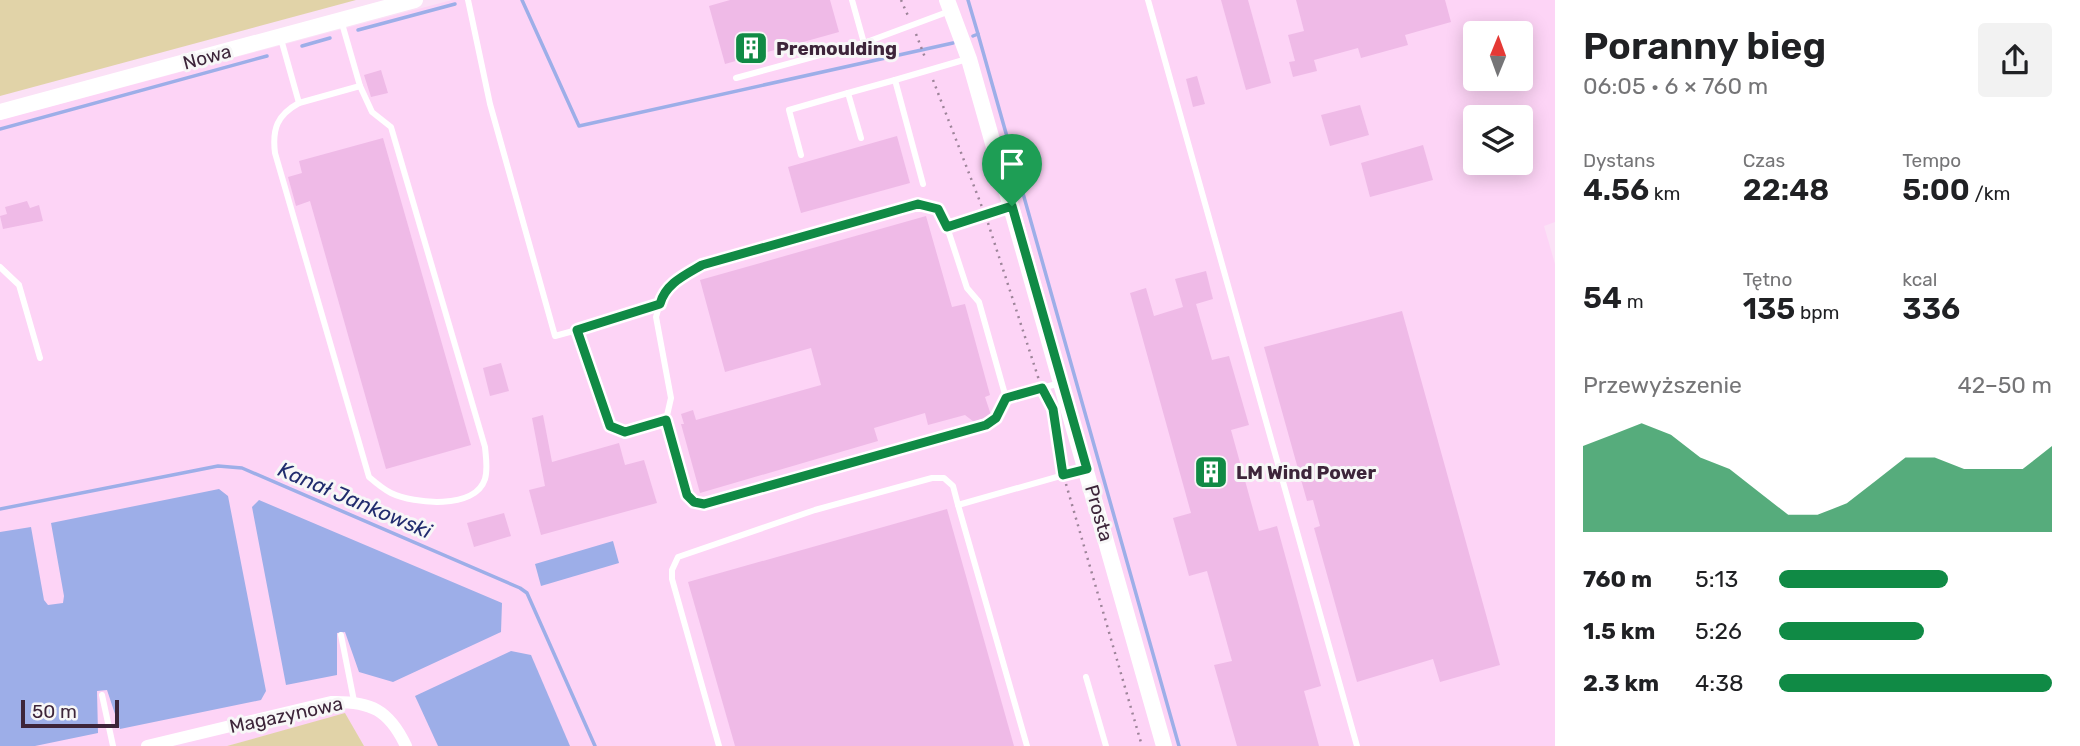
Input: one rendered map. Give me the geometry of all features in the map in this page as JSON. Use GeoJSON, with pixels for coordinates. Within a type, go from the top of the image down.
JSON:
{"type":"FeatureCollection","features":[{"type":"Feature","properties":{"kind":"street","name":"Nowa"},"geometry":{"type":"LineString","coordinates":[[0,113],[415,0]]}},
{"type":"Feature","properties":{"kind":"street","name":"Prosta"},"geometry":{"type":"LineString","coordinates":[[949,5],[969,59],[1012,206],[1164,746]]}},
{"type":"Feature","properties":{"kind":"street","name":"Magazynowa"},"geometry":{"type":"LineString","coordinates":[[147,746],[331,702],[354,701],[379,710],[396,726],[406,746]]}},
{"type":"Feature","properties":{"kind":"lane"},"geometry":{"type":"LineString","coordinates":[[468,0],[489,104],[555,336],[660,304]]}},
{"type":"Feature","properties":{"kind":"lane"},"geometry":{"type":"LineString","coordinates":[[852,0],[864,43]]}},
{"type":"Feature","properties":{"kind":"lane"},"geometry":{"type":"LineString","coordinates":[[1148,0],[1357,746]]}},
{"type":"Feature","properties":{"kind":"lane"},"geometry":{"type":"LineString","coordinates":[[736,78],[864,43],[913,26],[949,5]]}},
{"type":"Feature","properties":{"kind":"lane"},"geometry":{"type":"LineString","coordinates":[[341,20],[360,86],[372,112],[391,127],[485,447],[485,478],[481,487],[471,495],[452,500],[419,501],[391,493],[369,477],[275,153],[276,124],[284,111],[299,103],[360,86]]}},
{"type":"Feature","properties":{"kind":"lane"},"geometry":{"type":"LineString","coordinates":[[281,37],[299,103]]}},
{"type":"Feature","properties":{"kind":"lane"},"geometry":{"type":"LineString","coordinates":[[801,155],[789,110],[969,59]]}},
{"type":"Feature","properties":{"kind":"lane"},"geometry":{"type":"LineString","coordinates":[[894,80],[923,184]]}},
{"type":"Feature","properties":{"kind":"lane"},"geometry":{"type":"LineString","coordinates":[[848,93],[861,138]]}},
{"type":"Feature","properties":{"kind":"lane"},"geometry":{"type":"LineString","coordinates":[[918,204],[938,209],[947,227],[967,288],[979,302],[1006,398],[996,418],[986,425],[704,504],[694,502],[687,495],[666,420],[671,398],[656,317],[660,304],[662,296],[676,280],[702,265],[918,204]]}},
{"type":"Feature","properties":{"kind":"lane"},"geometry":{"type":"LineString","coordinates":[[947,227],[1012,206]]}},
{"type":"Feature","properties":{"kind":"lane"},"geometry":{"type":"LineString","coordinates":[[0,267],[19,285],[40,358]]}},
{"type":"Feature","properties":{"kind":"lane"},"geometry":{"type":"LineString","coordinates":[[577,330],[610,426],[625,432],[666,420]]}},
{"type":"Feature","properties":{"kind":"lane"},"geometry":{"type":"LineString","coordinates":[[1006,398],[1062,382]]}},
{"type":"Feature","properties":{"kind":"lane"},"geometry":{"type":"LineString","coordinates":[[958,505],[1087,469]]}},
{"type":"Feature","properties":{"kind":"lane"},"geometry":{"type":"LineString","coordinates":[[719,746],[672,579],[672,570],[678,557],[815,510],[932,478],[944,478],[953,486],[1027,746]]}},
{"type":"Feature","properties":{"kind":"lane"},"geometry":{"type":"LineString","coordinates":[[341,635],[354,701]]}},
{"type":"Feature","properties":{"kind":"lane"},"geometry":{"type":"LineString","coordinates":[[1086,677],[1106,746]]}},
{"type":"Feature","properties":{"kind":"lane"},"geometry":{"type":"LineString","coordinates":[[102,695],[113,746]]}},
{"type":"Feature","properties":{"kind":"path"},"geometry":{"type":"LineString","coordinates":[[901,0],[985,215],[1042,388],[1053,409],[1063,475],[1142,746]]}},
{"type":"Feature","properties":{"kind":"shaded area"},"geometry":{"type":"Polygon","coordinates":[[[0,0],[356,0],[0,96],[0,0]]]}},
{"type":"Feature","properties":{"kind":"shaded area"},"geometry":{"type":"Polygon","coordinates":[[[452,0],[1555,0],[1555,222],[1544,226],[1555,264],[1555,746],[364,746],[345,714],[227,746],[0,746],[0,120],[452,0]]]}},
{"type":"Feature","properties":{"kind":"shaded area"},"geometry":{"type":"Polygon","coordinates":[[[345,713],[364,746],[227,746],[345,713]]]}},
{"type":"Feature","properties":{"kind":"water"},"geometry":{"type":"Polygon","coordinates":[[[219,489],[228,496],[266,691],[261,700],[120,729],[107,690],[97,691],[98,733],[35,746],[0,746],[0,532],[31,527],[44,600],[48,605],[63,603],[51,523],[219,489]]]}},
{"type":"Feature","properties":{"kind":"water"},"geometry":{"type":"Polygon","coordinates":[[[259,500],[502,603],[501,632],[393,682],[359,672],[345,632],[337,633],[337,675],[286,685],[252,507],[259,500]]]}},
{"type":"Feature","properties":{"kind":"water"},"geometry":{"type":"Polygon","coordinates":[[[613,541],[619,563],[541,586],[535,564],[613,541]]]}},
{"type":"Feature","properties":{"kind":"water"},"geometry":{"type":"Polygon","coordinates":[[[511,651],[531,655],[570,746],[438,746],[415,696],[511,651]]]}},
{"type":"Feature","properties":{"kind":"building","name":"Premoulding"},"geometry":{"type":"Polygon","coordinates":[[[730,0],[830,0],[839,32],[725,64],[709,6],[730,0]]]}},
{"type":"Feature","properties":{"kind":"building"},"geometry":{"type":"Polygon","coordinates":[[[1221,0],[1248,0],[1271,83],[1246,90],[1221,0]]]}},
{"type":"Feature","properties":{"kind":"building"},"geometry":{"type":"Polygon","coordinates":[[[1296,0],[1445,0],[1451,22],[1405,35],[1408,45],[1361,58],[1358,48],[1314,60],[1317,71],[1293,77],[1289,62],[1295,61],[1288,35],[1304,31],[1296,0]]]}},
{"type":"Feature","properties":{"kind":"building"},"geometry":{"type":"Polygon","coordinates":[[[381,70],[388,93],[371,97],[364,75],[381,70]]]}},
{"type":"Feature","properties":{"kind":"building"},"geometry":{"type":"Polygon","coordinates":[[[1197,76],[1205,104],[1193,107],[1186,79],[1197,76]]]}},
{"type":"Feature","properties":{"kind":"building"},"geometry":{"type":"Polygon","coordinates":[[[1360,105],[1369,135],[1330,146],[1321,115],[1360,105]]]}},
{"type":"Feature","properties":{"kind":"building"},"geometry":{"type":"Polygon","coordinates":[[[897,136],[910,183],[801,213],[788,167],[897,136]]]}},
{"type":"Feature","properties":{"kind":"building"},"geometry":{"type":"Polygon","coordinates":[[[383,138],[471,445],[386,469],[310,201],[296,206],[288,177],[302,173],[299,161],[383,138]]]}},
{"type":"Feature","properties":{"kind":"building"},"geometry":{"type":"Polygon","coordinates":[[[1423,145],[1433,180],[1370,197],[1361,163],[1423,145]]]}},
{"type":"Feature","properties":{"kind":"building"},"geometry":{"type":"Polygon","coordinates":[[[27,201],[30,208],[39,205],[43,221],[3,229],[0,216],[7,214],[5,207],[27,201]]]}},
{"type":"Feature","properties":{"kind":"building"},"geometry":{"type":"Polygon","coordinates":[[[926,216],[952,307],[965,304],[990,395],[985,397],[991,415],[974,422],[965,415],[928,425],[925,413],[874,428],[878,441],[700,493],[681,424],[684,424],[681,414],[693,410],[696,420],[821,385],[811,348],[725,372],[700,280],[926,216]]]}},
{"type":"Feature","properties":{"kind":"building","name":"LM Wind Power"},"geometry":{"type":"Polygon","coordinates":[[[1206,271],[1213,299],[1196,304],[1212,360],[1229,356],[1249,425],[1231,430],[1259,531],[1277,526],[1321,686],[1304,691],[1319,746],[1237,746],[1214,665],[1232,661],[1207,571],[1189,576],[1173,518],[1191,513],[1130,293],[1146,288],[1154,316],[1183,307],[1175,279],[1206,271]]]}},
{"type":"Feature","properties":{"kind":"building"},"geometry":{"type":"Polygon","coordinates":[[[1402,311],[1500,665],[1440,682],[1433,659],[1357,682],[1314,528],[1320,526],[1313,500],[1307,501],[1264,347],[1402,311]]]}},
{"type":"Feature","properties":{"kind":"building"},"geometry":{"type":"Polygon","coordinates":[[[501,363],[509,391],[490,396],[483,368],[501,363]]]}},
{"type":"Feature","properties":{"kind":"building"},"geometry":{"type":"Polygon","coordinates":[[[543,415],[552,462],[619,443],[625,465],[644,460],[657,503],[541,535],[529,490],[545,486],[532,418],[543,415]]]}},
{"type":"Feature","properties":{"kind":"building"},"geometry":{"type":"Polygon","coordinates":[[[947,509],[1014,746],[735,746],[688,582],[947,509]]]}},
{"type":"Feature","properties":{"kind":"building"},"geometry":{"type":"Polygon","coordinates":[[[504,513],[511,536],[474,547],[467,523],[504,513]]]}},
{"type":"Feature","properties":{"kind":"waterway"},"geometry":{"type":"LineString","coordinates":[[522,0],[579,126],[953,43]]}},
{"type":"Feature","properties":{"kind":"waterway"},"geometry":{"type":"LineString","coordinates":[[968,0],[978,34],[973,36]]}},
{"type":"Feature","properties":{"kind":"waterway"},"geometry":{"type":"LineString","coordinates":[[358,30],[455,4]]}},
{"type":"Feature","properties":{"kind":"waterway"},"geometry":{"type":"LineString","coordinates":[[978,34],[1179,746]]}},
{"type":"Feature","properties":{"kind":"waterway"},"geometry":{"type":"LineString","coordinates":[[302,46],[330,38]]}},
{"type":"Feature","properties":{"kind":"waterway"},"geometry":{"type":"LineString","coordinates":[[0,129],[267,56]]}},
{"type":"Feature","properties":{"kind":"waterway","name":"Kanał Jankowski"},"geometry":{"type":"LineString","coordinates":[[0,509],[218,466],[242,468],[527,593],[595,746]]}},
{"type":"Feature","properties":{"kind":"place","name":"Premoulding"},"geometry":{"type":"Point","coordinates":[751,48]}},
{"type":"Feature","properties":{"kind":"place","name":"LM Wind Power"},"geometry":{"type":"Point","coordinates":[1211,472]}},
{"type":"Feature","properties":{"kind":"route"},"geometry":{"type":"LineString","coordinates":[[918,204],[928,204],[938,209],[947,227],[1012,206],[1087,469],[1063,475],[1053,409],[1042,388],[1006,398],[996,418],[986,425],[704,504],[694,502],[687,495],[666,420],[625,432],[610,426],[577,330],[660,304],[662,296],[676,280],[702,265],[918,204]]}}]}
